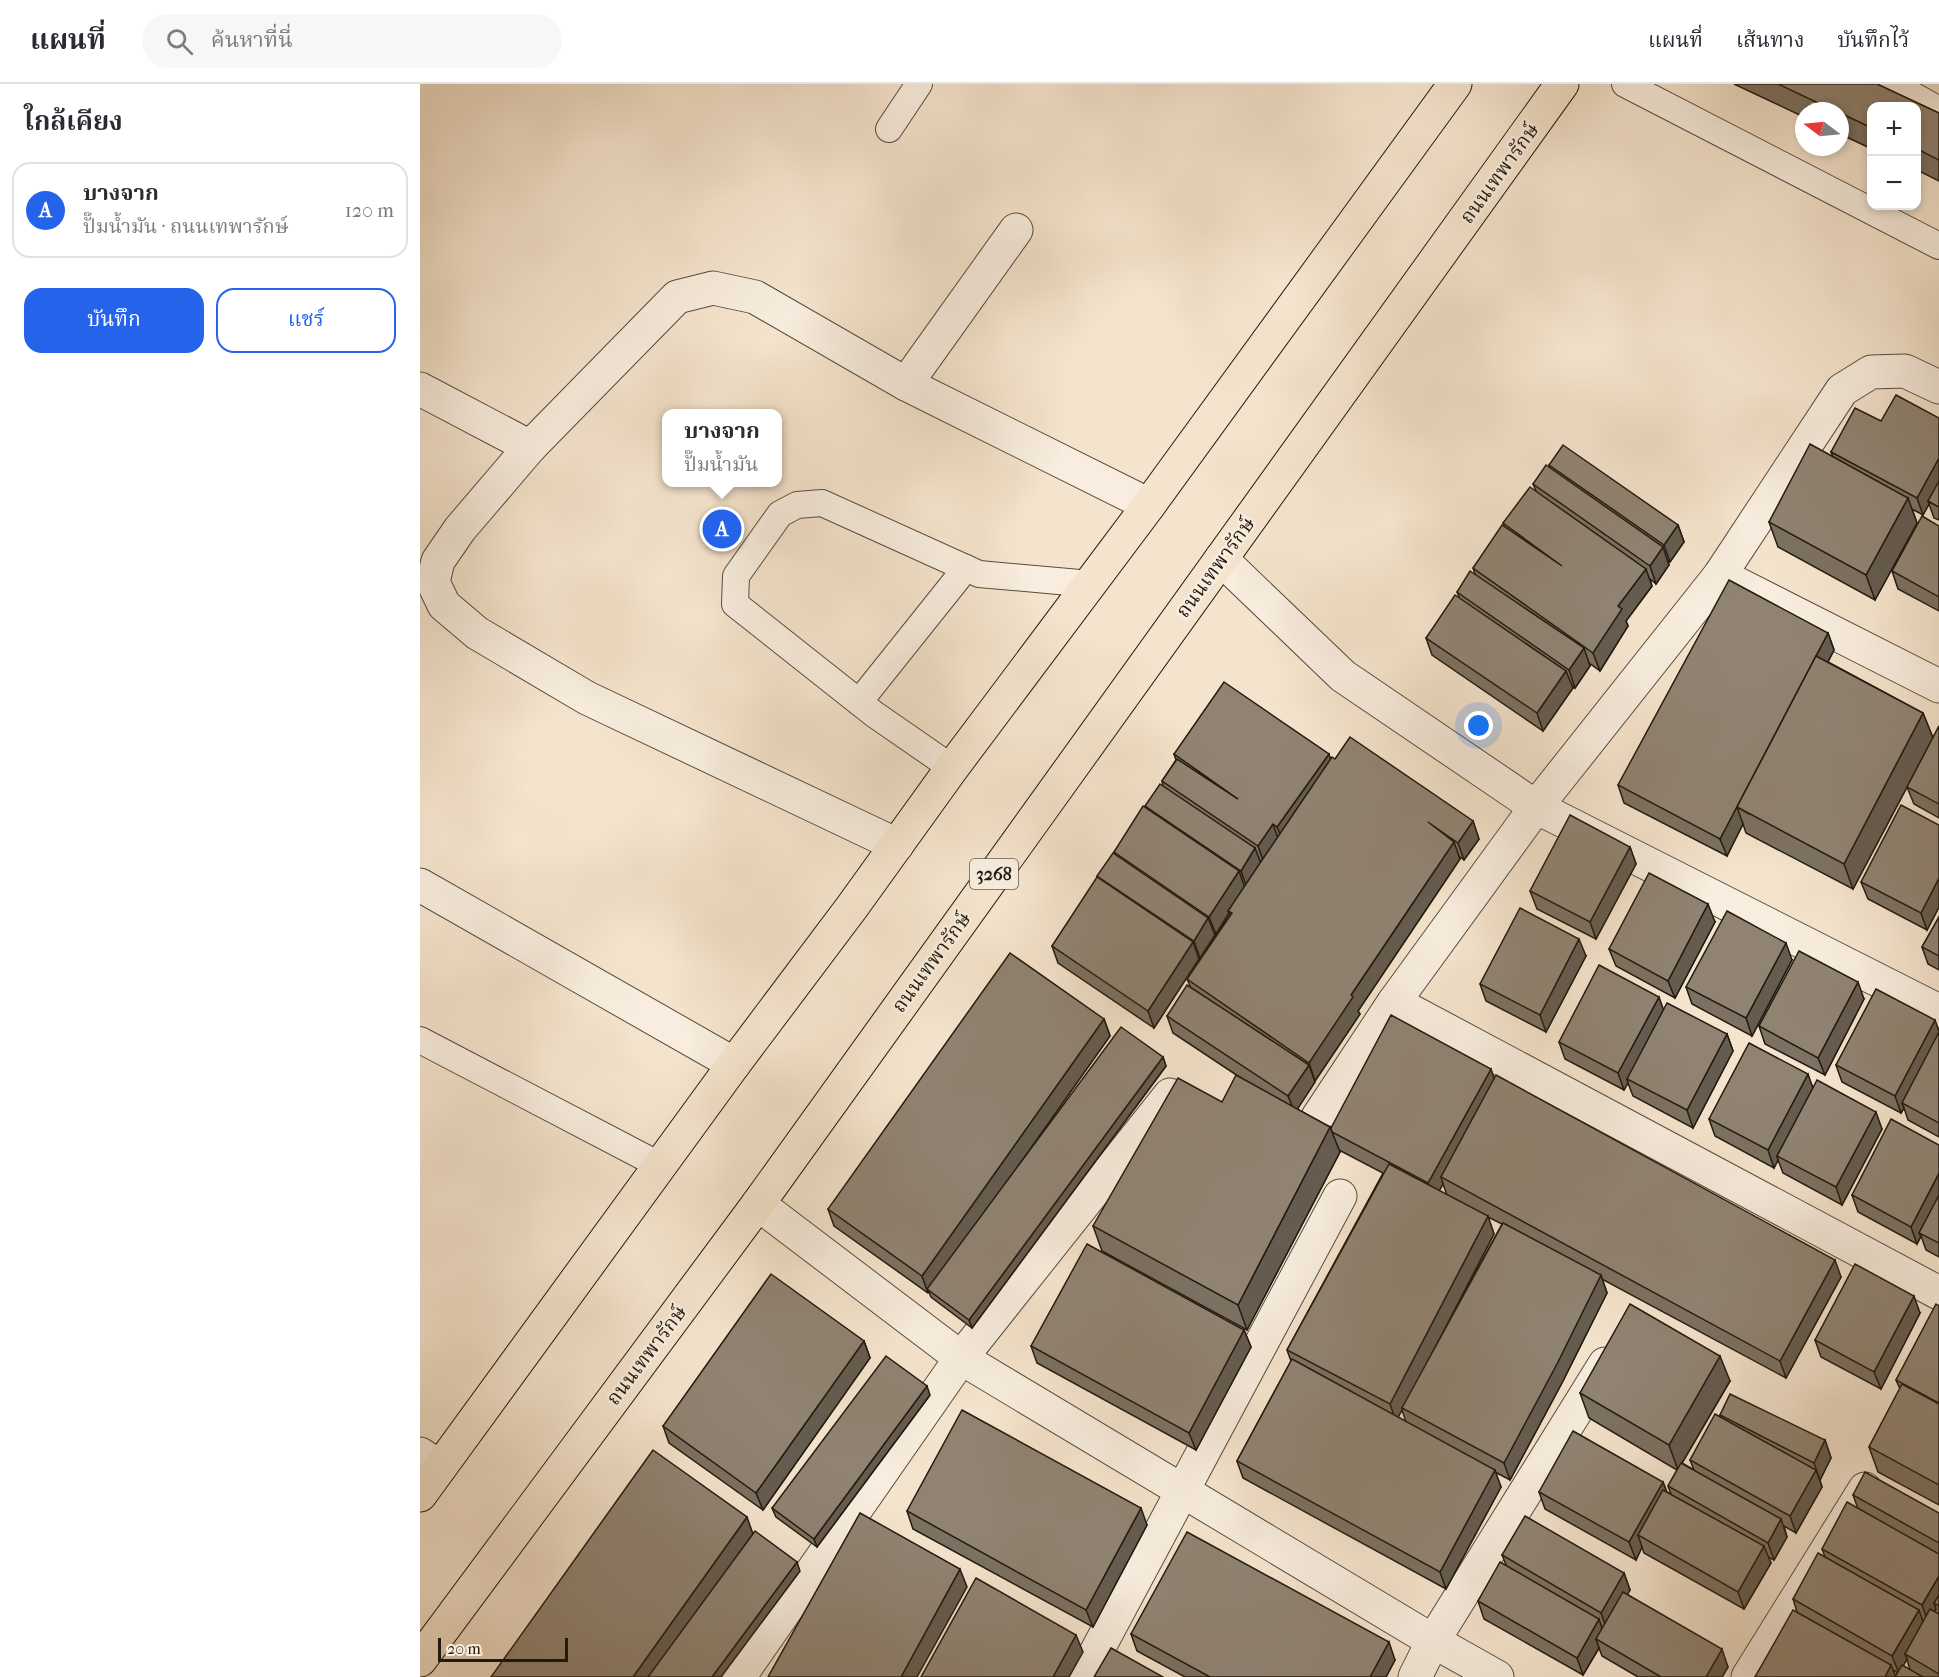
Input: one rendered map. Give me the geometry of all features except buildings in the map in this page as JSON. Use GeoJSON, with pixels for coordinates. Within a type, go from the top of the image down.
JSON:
{"type":"FeatureCollection","features":[{"type":"Feature","properties":{"kind":"main road"},"geometry":{"type":"LineString","coordinates":[[420,1495],[430,1461],[661,1166],[952,768],[1149,505],[1455,84]]}},
{"type":"Feature","properties":{"kind":"main road","name":"ถนนเทพารักษ์"},"geometry":{"type":"LineString","coordinates":[[420,1660],[758,1204],[1562,84]]}},
{"type":"Feature","properties":{"kind":"street"},"geometry":{"type":"LineString","coordinates":[[906,384],[1016,230]]}},
{"type":"Feature","properties":{"kind":"street"},"geometry":{"type":"LineString","coordinates":[[897,845],[587,698],[477,633],[444,605],[433,582],[438,561],[460,529],[530,447],[677,297],[713,288],[754,297],[906,384],[1149,505]]}},
{"type":"Feature","properties":{"kind":"street"},"geometry":{"type":"LineString","coordinates":[[1318,1117],[1394,1002],[1536,807],[1720,575],[1842,390],[1871,372],[1905,371],[1939,387]]}},
{"type":"Feature","properties":{"kind":"street"},"geometry":{"type":"LineString","coordinates":[[420,389],[530,447]]}},
{"type":"Feature","properties":{"kind":"street"},"geometry":{"type":"LineString","coordinates":[[1221,559],[1343,676],[1536,807],[1939,1011]]}},
{"type":"Feature","properties":{"kind":"street"},"geometry":{"type":"LineString","coordinates":[[1720,575],[1939,687]]}},
{"type":"Feature","properties":{"kind":"street"},"geometry":{"type":"LineString","coordinates":[[420,885],[734,1064]]}},
{"type":"Feature","properties":{"kind":"street"},"geometry":{"type":"LineString","coordinates":[[1394,1002],[1939,1293]]}},
{"type":"Feature","properties":{"kind":"street"},"geometry":{"type":"LineString","coordinates":[[739,1677],[961,1358],[1170,1095]]}},
{"type":"Feature","properties":{"kind":"street"},"geometry":{"type":"LineString","coordinates":[[1083,1677],[1340,1196]]}},
{"type":"Feature","properties":{"kind":"street"},"geometry":{"type":"LineString","coordinates":[[758,1204],[961,1358],[1497,1677]]}},
{"type":"Feature","properties":{"kind":"street"},"geometry":{"type":"LineString","coordinates":[[1414,1677],[1433,1641],[1622,1336]]}},
{"type":"Feature","properties":{"kind":"street"},"geometry":{"type":"LineString","coordinates":[[1748,1677],[1864,1489]]}},
{"type":"Feature","properties":{"kind":"lane"},"geometry":{"type":"LineString","coordinates":[[889,129],[919,84]]}},
{"type":"Feature","properties":{"kind":"lane"},"geometry":{"type":"LineString","coordinates":[[1625,84],[1939,246]]}},
{"type":"Feature","properties":{"kind":"lane"},"geometry":{"type":"LineString","coordinates":[[1893,84],[1939,110]]}},
{"type":"Feature","properties":{"kind":"lane"},"geometry":{"type":"LineString","coordinates":[[952,768],[859,702],[735,604],[736,576],[780,514],[797,505],[822,503],[979,574],[1091,584]]}},
{"type":"Feature","properties":{"kind":"lane"},"geometry":{"type":"LineString","coordinates":[[859,702],[966,568]]}},
{"type":"Feature","properties":{"kind":"lane"},"geometry":{"type":"LineString","coordinates":[[420,1040],[661,1166]]}},
{"type":"Feature","properties":{"kind":"place","name":"บางจาก"},"geometry":{"type":"Point","coordinates":[722,529]}}]}
